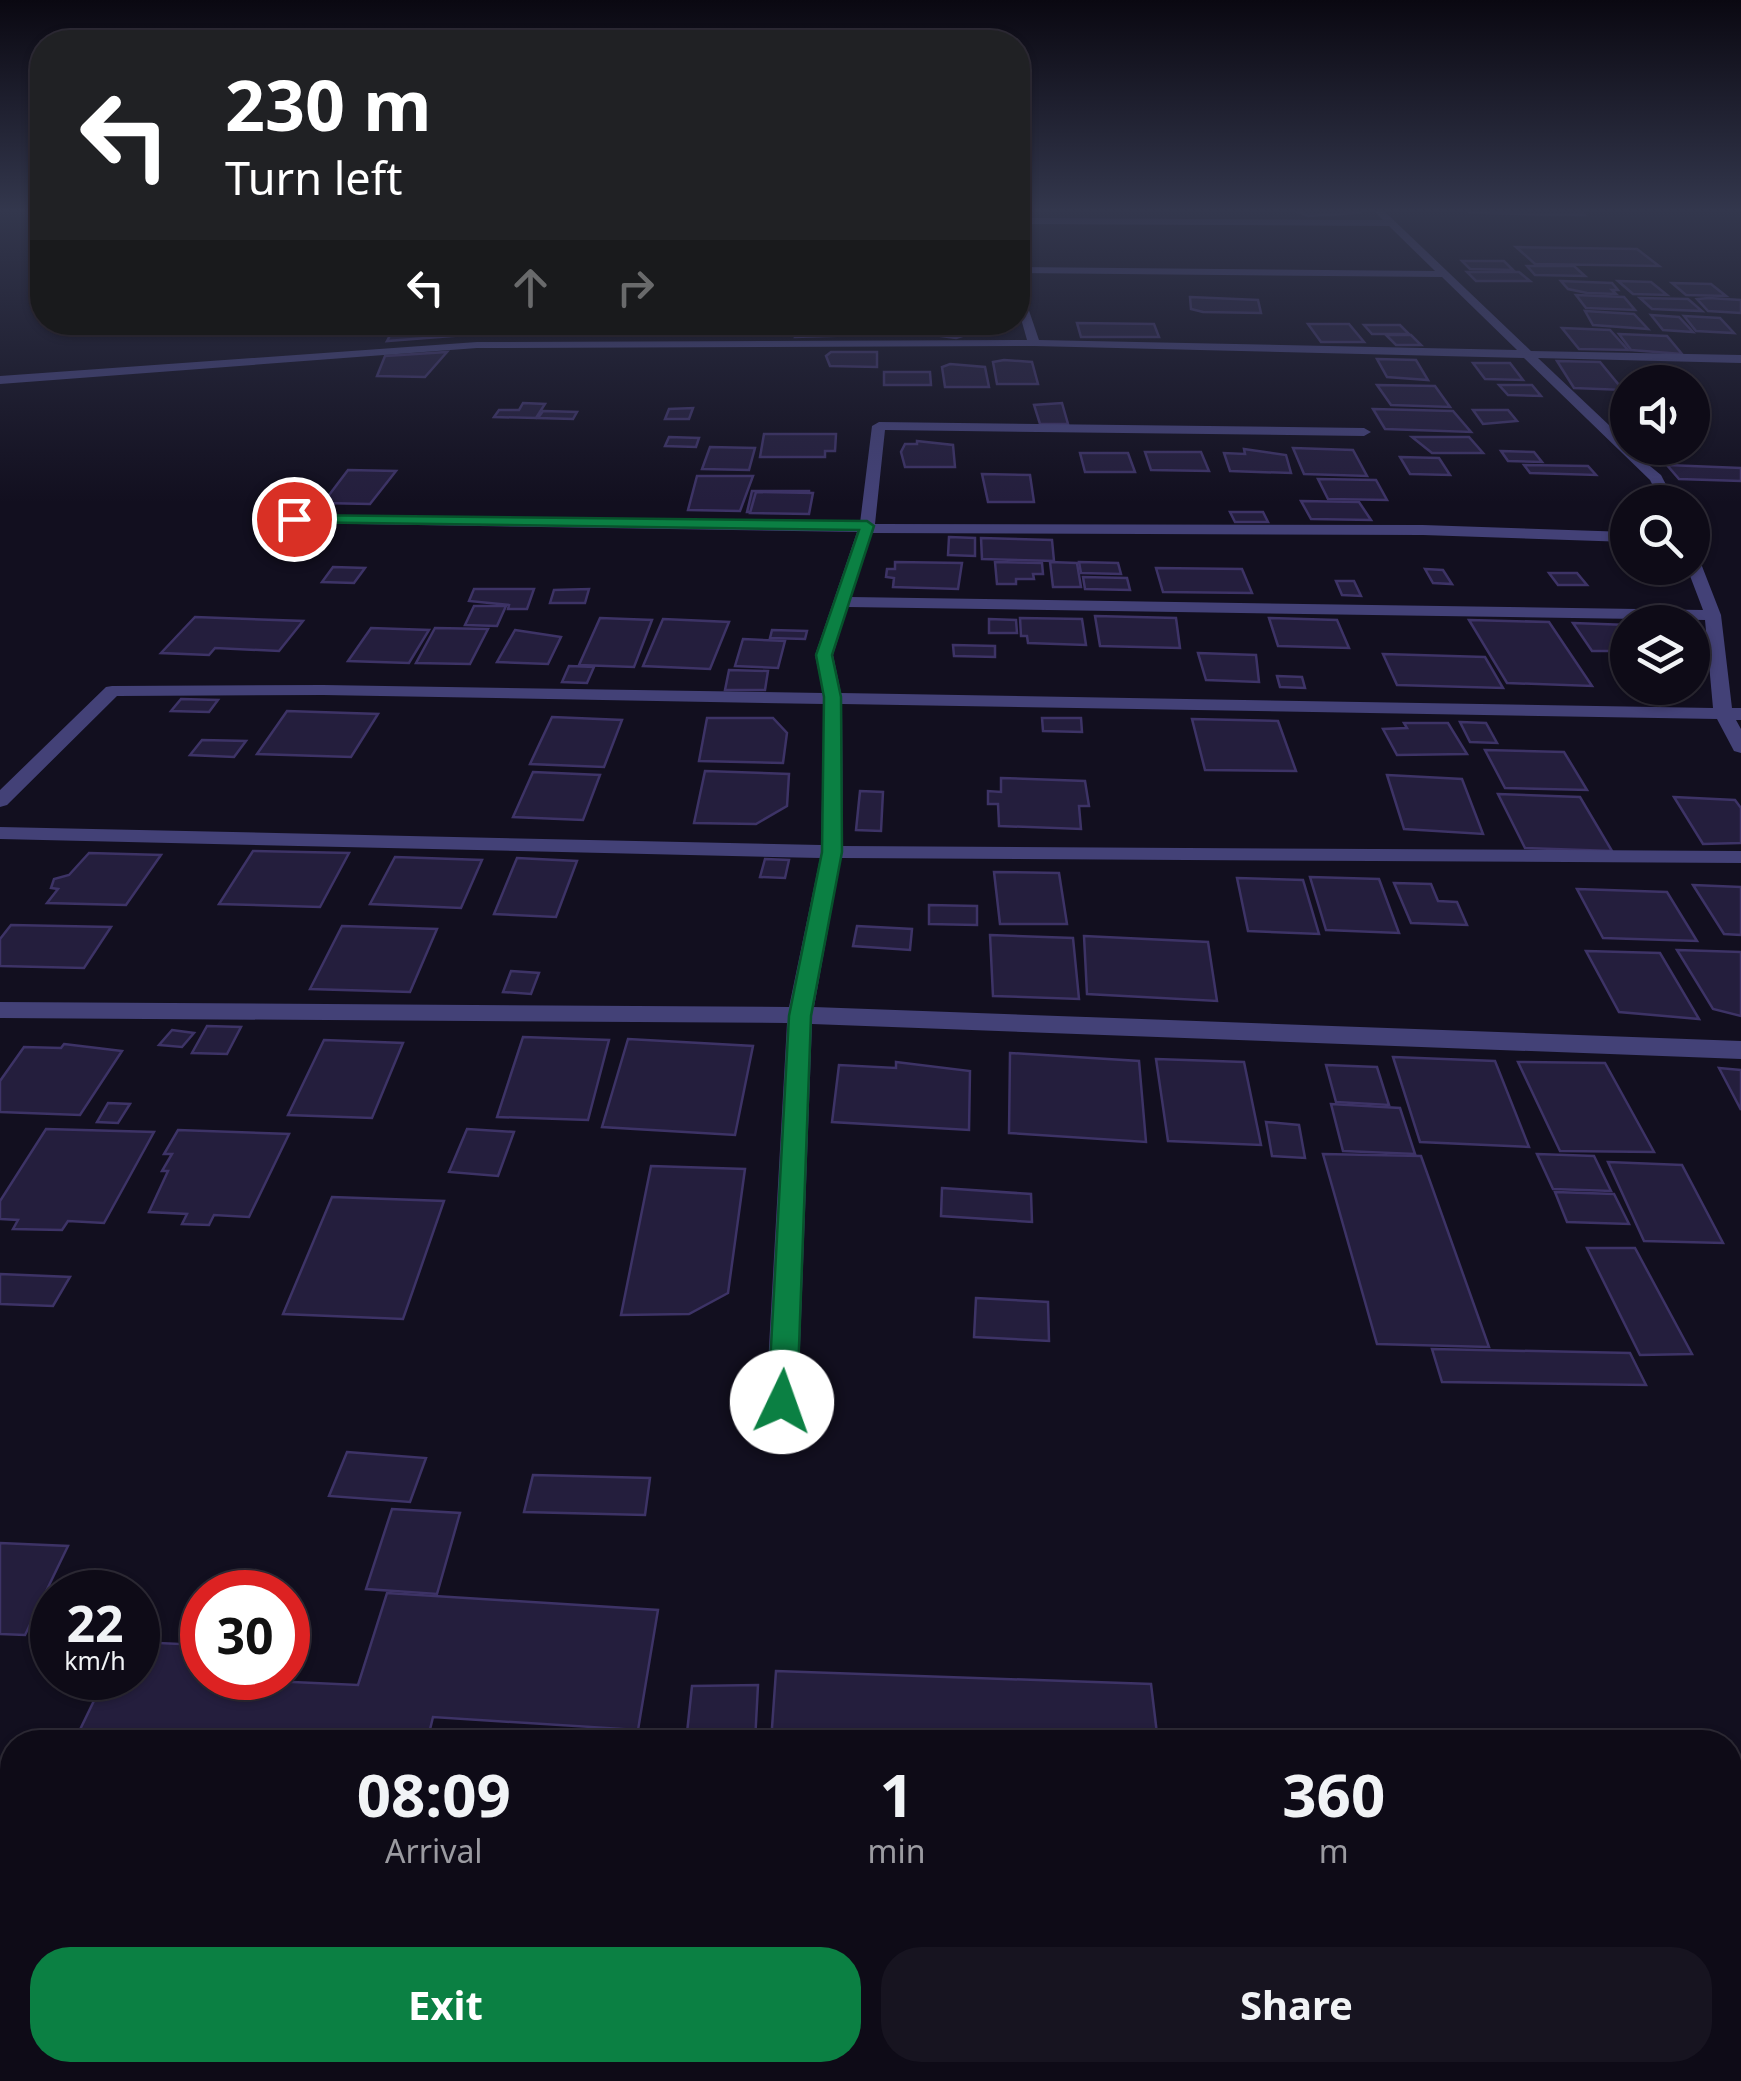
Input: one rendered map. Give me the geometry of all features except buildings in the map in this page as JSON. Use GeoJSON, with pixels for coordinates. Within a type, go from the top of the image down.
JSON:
{"type":"FeatureCollection","features":[{"type":"Feature","properties":{"kind":"street"},"geometry":{"type":"LineString","coordinates":[[1478,307],[1660,485]]}},
{"type":"Feature","properties":{"kind":"street"},"geometry":{"type":"LineString","coordinates":[[1030,330],[1034,342]]}},
{"type":"Feature","properties":{"kind":"street"},"geometry":{"type":"LineString","coordinates":[[0,380],[477,345],[1034,342],[1741,359]]}},
{"type":"Feature","properties":{"kind":"street"},"geometry":{"type":"LineString","coordinates":[[782,1402],[800,1016],[832,852],[833,697],[824,655],[867,526],[879,426],[1364,432]]}},
{"type":"Feature","properties":{"kind":"street"},"geometry":{"type":"LineString","coordinates":[[294,519],[1423,530],[1610,537]]}},
{"type":"Feature","properties":{"kind":"street"},"geometry":{"type":"LineString","coordinates":[[1701,585],[1713,616],[1741,747]]}},
{"type":"Feature","properties":{"kind":"street"},"geometry":{"type":"LineString","coordinates":[[841,602],[1713,616]]}},
{"type":"Feature","properties":{"kind":"street"},"geometry":{"type":"LineString","coordinates":[[0,801],[112,690],[833,697],[1732,714]]}},
{"type":"Feature","properties":{"kind":"street"},"geometry":{"type":"LineString","coordinates":[[0,833],[832,852],[1741,857]]}},
{"type":"Feature","properties":{"kind":"street"},"geometry":{"type":"LineString","coordinates":[[0,1010],[800,1016],[1741,1050]]}},
{"type":"Feature","properties":{"kind":"route"},"geometry":{"type":"LineString","coordinates":[[294,519],[867,526],[824,655],[833,697],[832,852],[800,1016],[782,1402]]}}]}
